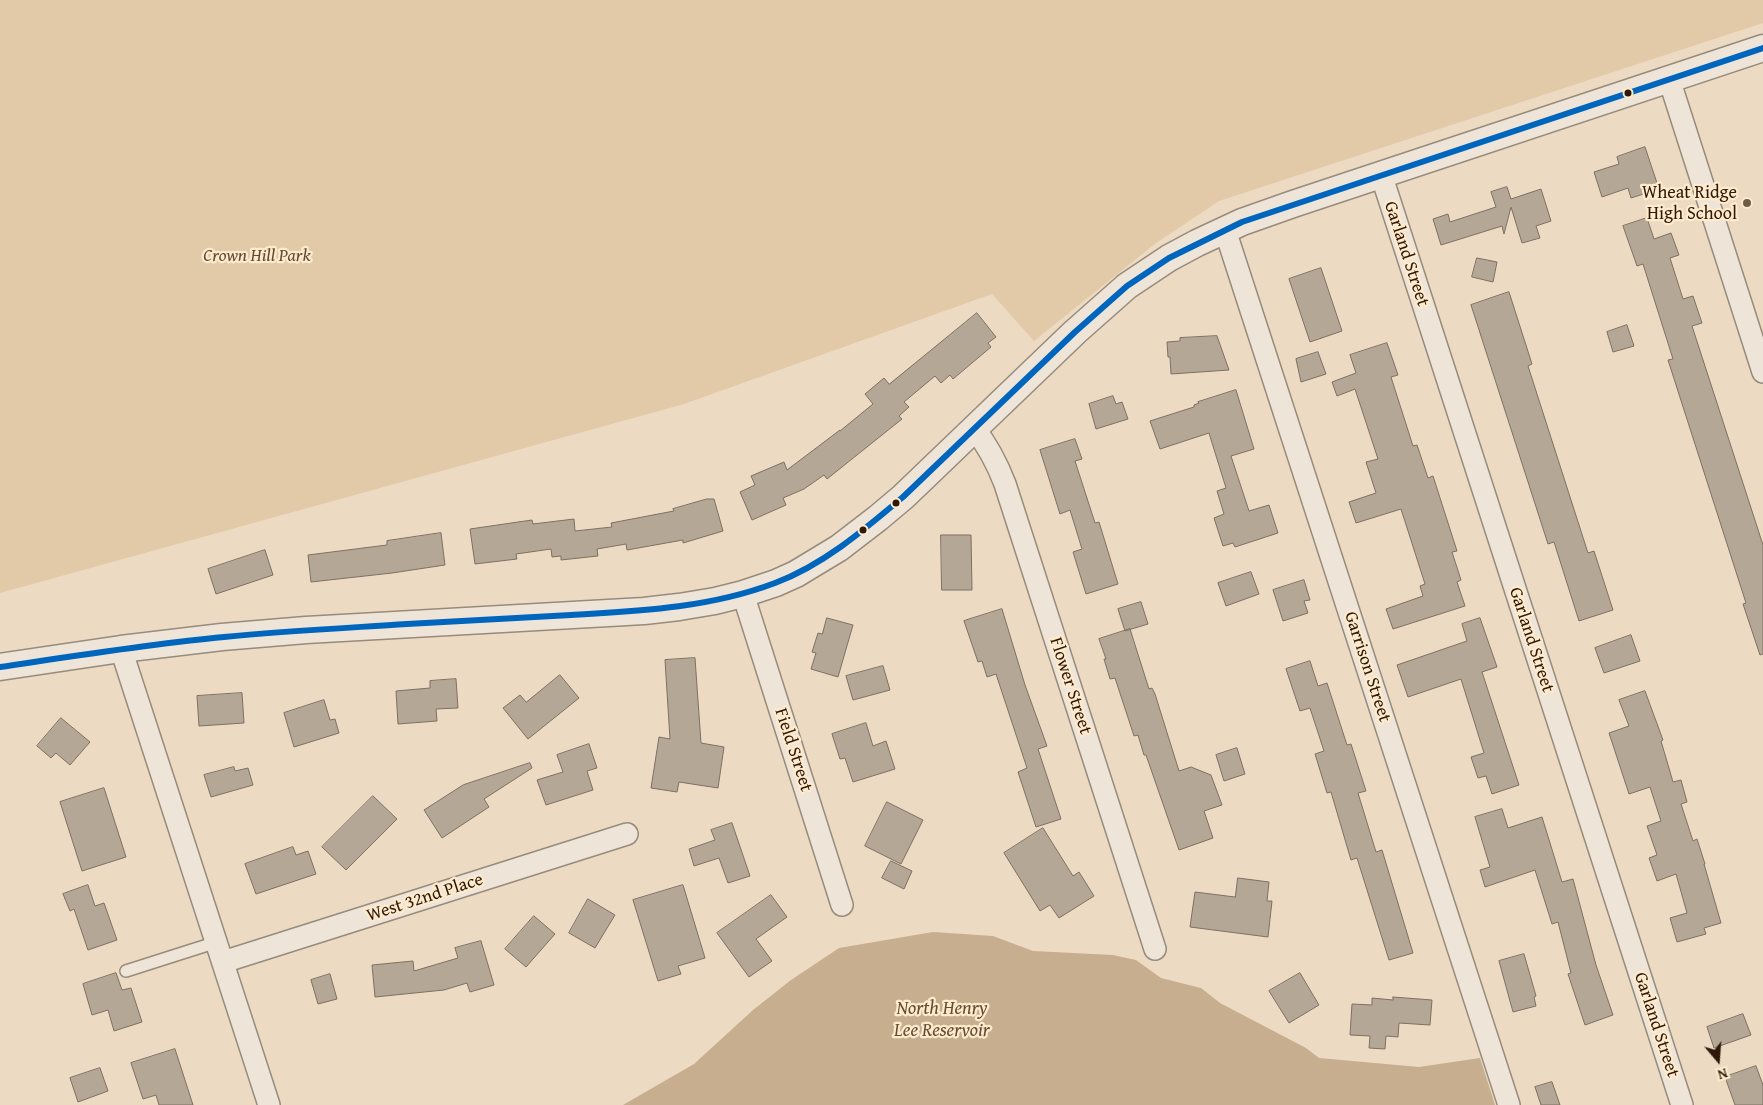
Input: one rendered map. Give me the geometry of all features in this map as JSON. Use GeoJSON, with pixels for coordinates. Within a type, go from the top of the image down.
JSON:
{"type":"FeatureCollection","features":[{"type":"Feature","properties":{"kind":"street"},"geometry":{"type":"LineString","coordinates":[[0,667],[121,649],[222,637],[306,630],[644,611],[706,603],[743,594],[776,583],[796,574],[839,548],[878,518],[903,497],[1074,332],[1128,286],[1169,258],[1225,230],[1284,206],[1763,48]]}},
{"type":"Feature","properties":{"kind":"street"},"geometry":{"type":"LineString","coordinates":[[1669,79],[1763,372]]}},
{"type":"Feature","properties":{"kind":"street","name":"Garland Street"},"geometry":{"type":"LineString","coordinates":[[1380,174],[1682,1105]]}},
{"type":"Feature","properties":{"kind":"street","name":"Garrison Street"},"geometry":{"type":"LineString","coordinates":[[1225,230],[1509,1105]]}},
{"type":"Feature","properties":{"kind":"street","name":"Flower Street"},"geometry":{"type":"LineString","coordinates":[[974,428],[990,451],[1005,484],[1155,949]]}},
{"type":"Feature","properties":{"kind":"street","name":"Field Street"},"geometry":{"type":"LineString","coordinates":[[743,594],[842,905]]}},
{"type":"Feature","properties":{"kind":"street"},"geometry":{"type":"LineString","coordinates":[[121,649],[269,1105]]}},
{"type":"Feature","properties":{"kind":"street","name":"West 32nd Place"},"geometry":{"type":"LineString","coordinates":[[220,952],[628,834]]}},
{"type":"Feature","properties":{"kind":"lane"},"geometry":{"type":"LineString","coordinates":[[126,971],[220,952]]}},
{"type":"Feature","properties":{"kind":"green space","name":"Crown Hill Park"},"geometry":{"type":"Polygon","coordinates":[[[0,0],[1763,0],[1763,23],[1219,201],[1156,243],[1034,341],[992,294],[684,404],[0,593],[0,0]]]}},
{"type":"Feature","properties":{"kind":"water","name":"North Henry Lee Reservoir"},"geometry":{"type":"Polygon","coordinates":[[[933,932],[993,936],[1033,951],[1113,955],[1136,960],[1161,978],[1201,988],[1220,1003],[1306,1048],[1319,1058],[1419,1067],[1480,1058],[1495,1105],[623,1105],[694,1064],[753,1010],[791,980],[839,948],[933,932]]]}},
{"type":"Feature","properties":{"kind":"building"},"geometry":{"type":"Polygon","coordinates":[[[1645,147],[1659,189],[1631,198],[1628,188],[1602,197],[1594,172],[1619,164],[1617,157],[1645,147]]]}},
{"type":"Feature","properties":{"kind":"building"},"geometry":{"type":"Polygon","coordinates":[[[1507,187],[1511,199],[1541,189],[1551,221],[1536,226],[1540,238],[1522,243],[1511,207],[1504,234],[1502,226],[1441,245],[1433,219],[1448,214],[1450,222],[1496,207],[1491,192],[1507,187]]]}},
{"type":"Feature","properties":{"kind":"building"},"geometry":{"type":"Polygon","coordinates":[[[1647,218],[1654,239],[1671,233],[1679,255],[1670,258],[1683,299],[1693,296],[1702,323],[1692,326],[1763,545],[1763,654],[1760,655],[1743,604],[1746,603],[1668,360],[1673,359],[1643,264],[1637,266],[1623,226],[1647,218]]]}},
{"type":"Feature","properties":{"kind":"building"},"geometry":{"type":"Polygon","coordinates":[[[1477,258],[1497,262],[1493,282],[1472,277],[1477,258]]]}},
{"type":"Feature","properties":{"kind":"building"},"geometry":{"type":"Polygon","coordinates":[[[1321,268],[1342,331],[1310,342],[1289,279],[1321,268]]]}},
{"type":"Feature","properties":{"kind":"building"},"geometry":{"type":"Polygon","coordinates":[[[1509,292],[1532,364],[1528,366],[1588,553],[1594,551],[1613,610],[1579,621],[1554,542],[1548,544],[1471,305],[1509,292]]]}},
{"type":"Feature","properties":{"kind":"building"},"geometry":{"type":"Polygon","coordinates":[[[977,313],[996,337],[988,343],[991,347],[953,379],[950,375],[941,383],[935,376],[904,402],[909,407],[899,416],[902,419],[827,479],[824,475],[804,489],[783,498],[786,505],[752,520],[740,492],[755,485],[751,476],[784,462],[787,470],[873,404],[865,394],[884,378],[889,384],[977,313]]]}},
{"type":"Feature","properties":{"kind":"building"},"geometry":{"type":"Polygon","coordinates":[[[1627,325],[1634,346],[1613,352],[1607,332],[1627,325]]]}},
{"type":"Feature","properties":{"kind":"building"},"geometry":{"type":"Polygon","coordinates":[[[1217,336],[1229,370],[1171,374],[1167,342],[1180,341],[1180,338],[1217,336]]]}},
{"type":"Feature","properties":{"kind":"building"},"geometry":{"type":"Polygon","coordinates":[[[1387,343],[1398,375],[1391,377],[1413,446],[1417,445],[1428,478],[1433,476],[1457,551],[1452,552],[1461,580],[1457,582],[1465,606],[1393,629],[1386,609],[1423,596],[1420,586],[1425,584],[1401,509],[1356,523],[1349,502],[1376,493],[1366,462],[1378,459],[1355,389],[1337,396],[1332,382],[1356,373],[1350,355],[1387,343]]]}},
{"type":"Feature","properties":{"kind":"building"},"geometry":{"type":"Polygon","coordinates":[[[1318,352],[1326,374],[1301,382],[1296,359],[1318,352]]]}},
{"type":"Feature","properties":{"kind":"building"},"geometry":{"type":"Polygon","coordinates":[[[1236,390],[1254,449],[1231,456],[1249,511],[1269,505],[1278,533],[1235,547],[1233,543],[1223,546],[1214,518],[1224,514],[1217,491],[1226,488],[1209,433],[1160,449],[1150,421],[1194,407],[1198,402],[1236,390]]]}},
{"type":"Feature","properties":{"kind":"building"},"geometry":{"type":"Polygon","coordinates":[[[1113,396],[1116,404],[1122,402],[1128,419],[1096,429],[1089,404],[1113,396]]]}},
{"type":"Feature","properties":{"kind":"building"},"geometry":{"type":"Polygon","coordinates":[[[1075,439],[1082,459],[1075,461],[1095,523],[1099,522],[1118,584],[1086,594],[1073,552],[1082,549],[1070,510],[1060,514],[1040,450],[1075,439]]]}},
{"type":"Feature","properties":{"kind":"building"},"geometry":{"type":"Polygon","coordinates":[[[707,499],[714,499],[723,531],[683,543],[683,540],[627,550],[626,544],[597,549],[598,556],[561,560],[561,556],[552,557],[551,549],[516,554],[517,559],[475,564],[470,529],[532,520],[533,524],[574,519],[575,531],[612,527],[611,523],[674,511],[673,509],[707,499]]]}},
{"type":"Feature","properties":{"kind":"building"},"geometry":{"type":"Polygon","coordinates":[[[441,533],[445,565],[311,582],[308,555],[387,545],[387,541],[441,533]]]}},
{"type":"Feature","properties":{"kind":"building"},"geometry":{"type":"Polygon","coordinates":[[[941,535],[971,535],[972,590],[942,590],[941,535]]]}},
{"type":"Feature","properties":{"kind":"building"},"geometry":{"type":"Polygon","coordinates":[[[265,550],[273,575],[216,594],[208,569],[265,550]]]}},
{"type":"Feature","properties":{"kind":"building"},"geometry":{"type":"Polygon","coordinates":[[[1251,572],[1259,594],[1226,606],[1218,583],[1251,572]]]}},
{"type":"Feature","properties":{"kind":"building"},"geometry":{"type":"Polygon","coordinates":[[[1304,580],[1310,600],[1304,601],[1308,613],[1283,621],[1273,590],[1304,580]]]}},
{"type":"Feature","properties":{"kind":"building"},"geometry":{"type":"Polygon","coordinates":[[[1141,602],[1148,624],[1125,631],[1118,609],[1141,602]]]}},
{"type":"Feature","properties":{"kind":"building"},"geometry":{"type":"Polygon","coordinates":[[[1002,609],[1025,685],[1047,746],[1038,749],[1061,819],[1036,827],[1018,772],[1027,768],[996,674],[987,677],[982,661],[978,662],[964,621],[1002,609]]]}},
{"type":"Feature","properties":{"kind":"building"},"geometry":{"type":"Polygon","coordinates":[[[827,618],[853,625],[838,677],[811,669],[816,653],[812,652],[818,633],[822,634],[827,618]]]}},
{"type":"Feature","properties":{"kind":"building"},"geometry":{"type":"Polygon","coordinates":[[[1480,618],[1497,667],[1482,672],[1519,785],[1492,794],[1486,776],[1478,778],[1471,757],[1484,753],[1461,679],[1408,697],[1397,665],[1467,641],[1462,624],[1480,618]]]}},
{"type":"Feature","properties":{"kind":"building"},"geometry":{"type":"Polygon","coordinates":[[[1130,629],[1149,689],[1152,688],[1155,694],[1179,771],[1191,767],[1211,775],[1222,805],[1204,811],[1213,838],[1179,850],[1146,755],[1144,755],[1138,735],[1134,736],[1115,678],[1110,679],[1099,639],[1130,629]]]}},
{"type":"Feature","properties":{"kind":"building"},"geometry":{"type":"Polygon","coordinates":[[[1631,635],[1640,661],[1604,673],[1595,648],[1631,635]]]}},
{"type":"Feature","properties":{"kind":"building"},"geometry":{"type":"Polygon","coordinates":[[[695,658],[701,743],[724,747],[718,788],[679,782],[677,792],[651,788],[659,737],[670,739],[665,660],[695,658]]]}},
{"type":"Feature","properties":{"kind":"building"},"geometry":{"type":"Polygon","coordinates":[[[1310,661],[1318,686],[1327,683],[1347,745],[1351,744],[1366,791],[1358,793],[1376,852],[1382,850],[1413,953],[1389,960],[1357,858],[1351,860],[1331,792],[1327,793],[1315,754],[1324,751],[1310,708],[1300,711],[1286,669],[1310,661]]]}},
{"type":"Feature","properties":{"kind":"building"},"geometry":{"type":"Polygon","coordinates":[[[883,666],[890,690],[853,700],[846,676],[883,666]]]}},
{"type":"Feature","properties":{"kind":"building"},"geometry":{"type":"Polygon","coordinates":[[[560,675],[579,698],[528,739],[503,708],[520,695],[526,702],[560,675]]]}},
{"type":"Feature","properties":{"kind":"building"},"geometry":{"type":"Polygon","coordinates":[[[456,679],[458,708],[436,709],[437,721],[398,724],[396,691],[430,688],[430,681],[456,679]]]}},
{"type":"Feature","properties":{"kind":"building"},"geometry":{"type":"Polygon","coordinates":[[[1645,691],[1663,740],[1661,741],[1673,782],[1681,780],[1687,802],[1681,804],[1693,841],[1697,839],[1721,923],[1704,928],[1706,934],[1677,942],[1670,918],[1687,913],[1676,874],[1657,881],[1649,858],[1657,855],[1647,826],[1661,821],[1650,787],[1629,794],[1609,733],[1629,726],[1619,700],[1645,691]]]}},
{"type":"Feature","properties":{"kind":"building"},"geometry":{"type":"Polygon","coordinates":[[[242,693],[244,723],[199,726],[197,696],[242,693]]]}},
{"type":"Feature","properties":{"kind":"building"},"geometry":{"type":"Polygon","coordinates":[[[324,700],[330,720],[335,719],[339,733],[294,747],[284,713],[324,700]]]}},
{"type":"Feature","properties":{"kind":"building"},"geometry":{"type":"Polygon","coordinates":[[[61,718],[90,742],[70,765],[56,753],[51,758],[37,746],[61,718]]]}},
{"type":"Feature","properties":{"kind":"building"},"geometry":{"type":"Polygon","coordinates":[[[866,723],[873,746],[886,741],[895,769],[853,782],[845,758],[840,759],[832,734],[866,723]]]}},
{"type":"Feature","properties":{"kind":"building"},"geometry":{"type":"Polygon","coordinates":[[[589,744],[597,768],[587,771],[593,790],[546,805],[537,780],[563,772],[557,755],[589,744]]]}},
{"type":"Feature","properties":{"kind":"building"},"geometry":{"type":"Polygon","coordinates":[[[1237,748],[1245,774],[1224,781],[1216,755],[1237,748]]]}},
{"type":"Feature","properties":{"kind":"building"},"geometry":{"type":"Polygon","coordinates":[[[530,763],[532,768],[484,799],[489,807],[442,838],[424,810],[463,785],[530,763]]]}},
{"type":"Feature","properties":{"kind":"building"},"geometry":{"type":"Polygon","coordinates":[[[234,767],[235,771],[248,768],[253,785],[211,797],[204,775],[234,767]]]}},
{"type":"Feature","properties":{"kind":"building"},"geometry":{"type":"Polygon","coordinates":[[[104,788],[126,857],[82,871],[60,802],[104,788]]]}},
{"type":"Feature","properties":{"kind":"building"},"geometry":{"type":"Polygon","coordinates":[[[373,796],[397,819],[346,870],[322,847],[373,796]]]}},
{"type":"Feature","properties":{"kind":"building"},"geometry":{"type":"Polygon","coordinates":[[[887,802],[923,820],[901,864],[865,846],[887,802]]]}},
{"type":"Feature","properties":{"kind":"building"},"geometry":{"type":"Polygon","coordinates":[[[1502,809],[1508,828],[1542,817],[1562,882],[1573,879],[1596,965],[1613,1015],[1585,1025],[1568,974],[1571,973],[1558,922],[1552,924],[1535,870],[1485,887],[1480,870],[1490,867],[1475,817],[1502,809]]]}},
{"type":"Feature","properties":{"kind":"building"},"geometry":{"type":"Polygon","coordinates":[[[732,823],[750,876],[728,883],[719,858],[694,866],[689,849],[715,840],[711,830],[732,823]]]}},
{"type":"Feature","properties":{"kind":"building"},"geometry":{"type":"Polygon","coordinates":[[[1043,828],[1073,876],[1079,872],[1094,896],[1059,918],[1050,905],[1040,911],[1004,853],[1043,828]]]}},
{"type":"Feature","properties":{"kind":"building"},"geometry":{"type":"Polygon","coordinates":[[[293,847],[296,855],[308,851],[316,874],[256,894],[245,864],[293,847]]]}},
{"type":"Feature","properties":{"kind":"building"},"geometry":{"type":"Polygon","coordinates":[[[891,861],[912,871],[904,889],[882,878],[891,861]]]}},
{"type":"Feature","properties":{"kind":"building"},"geometry":{"type":"Polygon","coordinates":[[[1238,878],[1269,882],[1267,901],[1272,901],[1268,937],[1190,927],[1195,892],[1235,897],[1238,878]]]}},
{"type":"Feature","properties":{"kind":"building"},"geometry":{"type":"Polygon","coordinates":[[[88,885],[95,906],[104,903],[117,940],[88,950],[74,909],[70,911],[63,894],[88,885]]]}},
{"type":"Feature","properties":{"kind":"building"},"geometry":{"type":"Polygon","coordinates":[[[683,885],[705,958],[678,966],[681,974],[658,981],[633,900],[683,885]]]}},
{"type":"Feature","properties":{"kind":"building"},"geometry":{"type":"Polygon","coordinates":[[[771,895],[787,917],[756,939],[772,961],[749,977],[717,933],[771,895]]]}},
{"type":"Feature","properties":{"kind":"building"},"geometry":{"type":"Polygon","coordinates":[[[588,899],[615,915],[595,948],[569,933],[588,899]]]}},
{"type":"Feature","properties":{"kind":"building"},"geometry":{"type":"Polygon","coordinates":[[[534,916],[555,934],[526,967],[505,949],[534,916]]]}},
{"type":"Feature","properties":{"kind":"building"},"geometry":{"type":"Polygon","coordinates":[[[481,941],[494,985],[470,992],[467,983],[444,990],[375,997],[372,965],[413,961],[414,971],[458,958],[455,948],[481,941]]]}},
{"type":"Feature","properties":{"kind":"building"},"geometry":{"type":"Polygon","coordinates":[[[1524,954],[1536,996],[1534,997],[1536,1006],[1513,1012],[1499,961],[1524,954]]]}},
{"type":"Feature","properties":{"kind":"building"},"geometry":{"type":"Polygon","coordinates":[[[116,973],[122,990],[131,988],[142,1022],[114,1031],[108,1010],[92,1015],[83,984],[116,973]]]}},
{"type":"Feature","properties":{"kind":"building"},"geometry":{"type":"Polygon","coordinates":[[[1300,973],[1319,1005],[1289,1023],[1269,991],[1300,973]]]}},
{"type":"Feature","properties":{"kind":"building"},"geometry":{"type":"Polygon","coordinates":[[[330,974],[337,999],[318,1004],[311,980],[330,974]]]}},
{"type":"Feature","properties":{"kind":"building"},"geometry":{"type":"Polygon","coordinates":[[[1393,997],[1432,1000],[1430,1025],[1399,1023],[1398,1037],[1386,1036],[1385,1049],[1369,1048],[1370,1036],[1350,1035],[1352,1004],[1372,1005],[1372,998],[1393,1000],[1393,997]]]}},
{"type":"Feature","properties":{"kind":"building"},"geometry":{"type":"Polygon","coordinates":[[[1743,1014],[1751,1035],[1714,1048],[1707,1027],[1743,1014]]]}},
{"type":"Feature","properties":{"kind":"building"},"geometry":{"type":"Polygon","coordinates":[[[175,1049],[193,1105],[159,1105],[156,1095],[143,1099],[131,1063],[175,1049]]]}},
{"type":"Feature","properties":{"kind":"building"},"geometry":{"type":"Polygon","coordinates":[[[1756,1066],[1763,1085],[1763,1105],[1735,1105],[1725,1077],[1756,1066]]]}},
{"type":"Feature","properties":{"kind":"building"},"geometry":{"type":"Polygon","coordinates":[[[100,1068],[108,1091],[78,1102],[70,1078],[100,1068]]]}},
{"type":"Feature","properties":{"kind":"building"},"geometry":{"type":"Polygon","coordinates":[[[1552,1082],[1560,1105],[1541,1105],[1535,1087],[1552,1082]]]}},
{"type":"Feature","properties":{"kind":"transit line"},"geometry":{"type":"LineString","coordinates":[[0,667],[140,647],[247,635],[648,610],[725,598],[775,583],[810,567],[842,546],[873,522],[903,497],[1075,332],[1127,286],[1169,258],[1242,222],[1763,48]]}},
{"type":"Feature","properties":{"kind":"place","name":"Wheat Ridge High School"},"geometry":{"type":"Point","coordinates":[1747,203]}}]}
